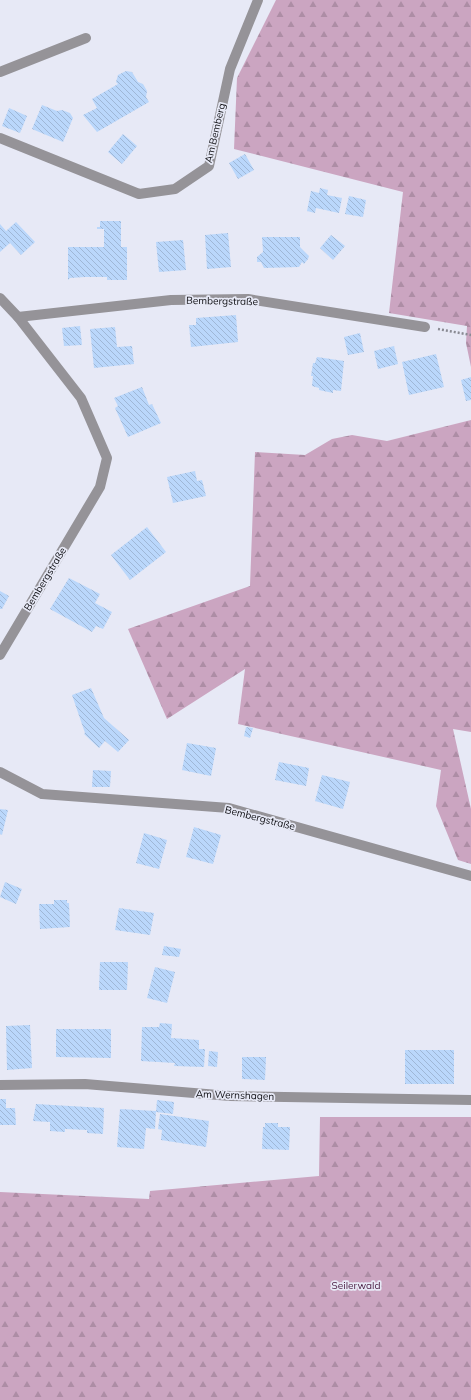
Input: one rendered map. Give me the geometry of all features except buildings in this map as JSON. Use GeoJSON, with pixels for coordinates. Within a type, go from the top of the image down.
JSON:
{"type":"FeatureCollection","features":[{"type":"Feature","properties":{"kind":"street","name":"Am Bemberg"},"geometry":{"type":"LineString","coordinates":[[0,138],[139,194],[174,189],[209,166],[230,69],[258,0]]}},
{"type":"Feature","properties":{"kind":"street"},"geometry":{"type":"LineString","coordinates":[[0,72],[86,38]]}},
{"type":"Feature","properties":{"kind":"street","name":"Bembergstraße"},"geometry":{"type":"LineString","coordinates":[[0,298],[18,317],[81,398],[107,458],[100,487],[0,655]]}},
{"type":"Feature","properties":{"kind":"street","name":"Bembergstraße"},"geometry":{"type":"LineString","coordinates":[[18,317],[171,300],[248,299],[425,327]]}},
{"type":"Feature","properties":{"kind":"street","name":"Bembergstraße"},"geometry":{"type":"LineString","coordinates":[[0,772],[42,794],[229,808],[471,876]]}},
{"type":"Feature","properties":{"kind":"street","name":"Am Wernshagen"},"geometry":{"type":"LineString","coordinates":[[0,1084],[85,1084],[230,1096],[471,1100]]}},
{"type":"Feature","properties":{"kind":"path"},"geometry":{"type":"LineString","coordinates":[[425,327],[471,335]]}},
{"type":"Feature","properties":{"kind":"green space"},"geometry":{"type":"Polygon","coordinates":[[[276,0],[471,0],[471,367],[466,343],[467,326],[389,313],[403,192],[234,149],[237,78],[276,0]]]}},
{"type":"Feature","properties":{"kind":"green space"},"geometry":{"type":"Polygon","coordinates":[[[471,420],[471,732],[453,729],[471,809],[471,864],[458,860],[436,806],[441,770],[238,724],[245,669],[167,719],[128,629],[250,586],[255,452],[305,455],[332,439],[352,435],[387,441],[471,420]]]}},
{"type":"Feature","properties":{"kind":"green space","name":"Seilerwald"},"geometry":{"type":"Polygon","coordinates":[[[320,1117],[471,1117],[471,1400],[0,1400],[0,1192],[149,1199],[150,1191],[319,1176],[320,1117]]]}}]}
